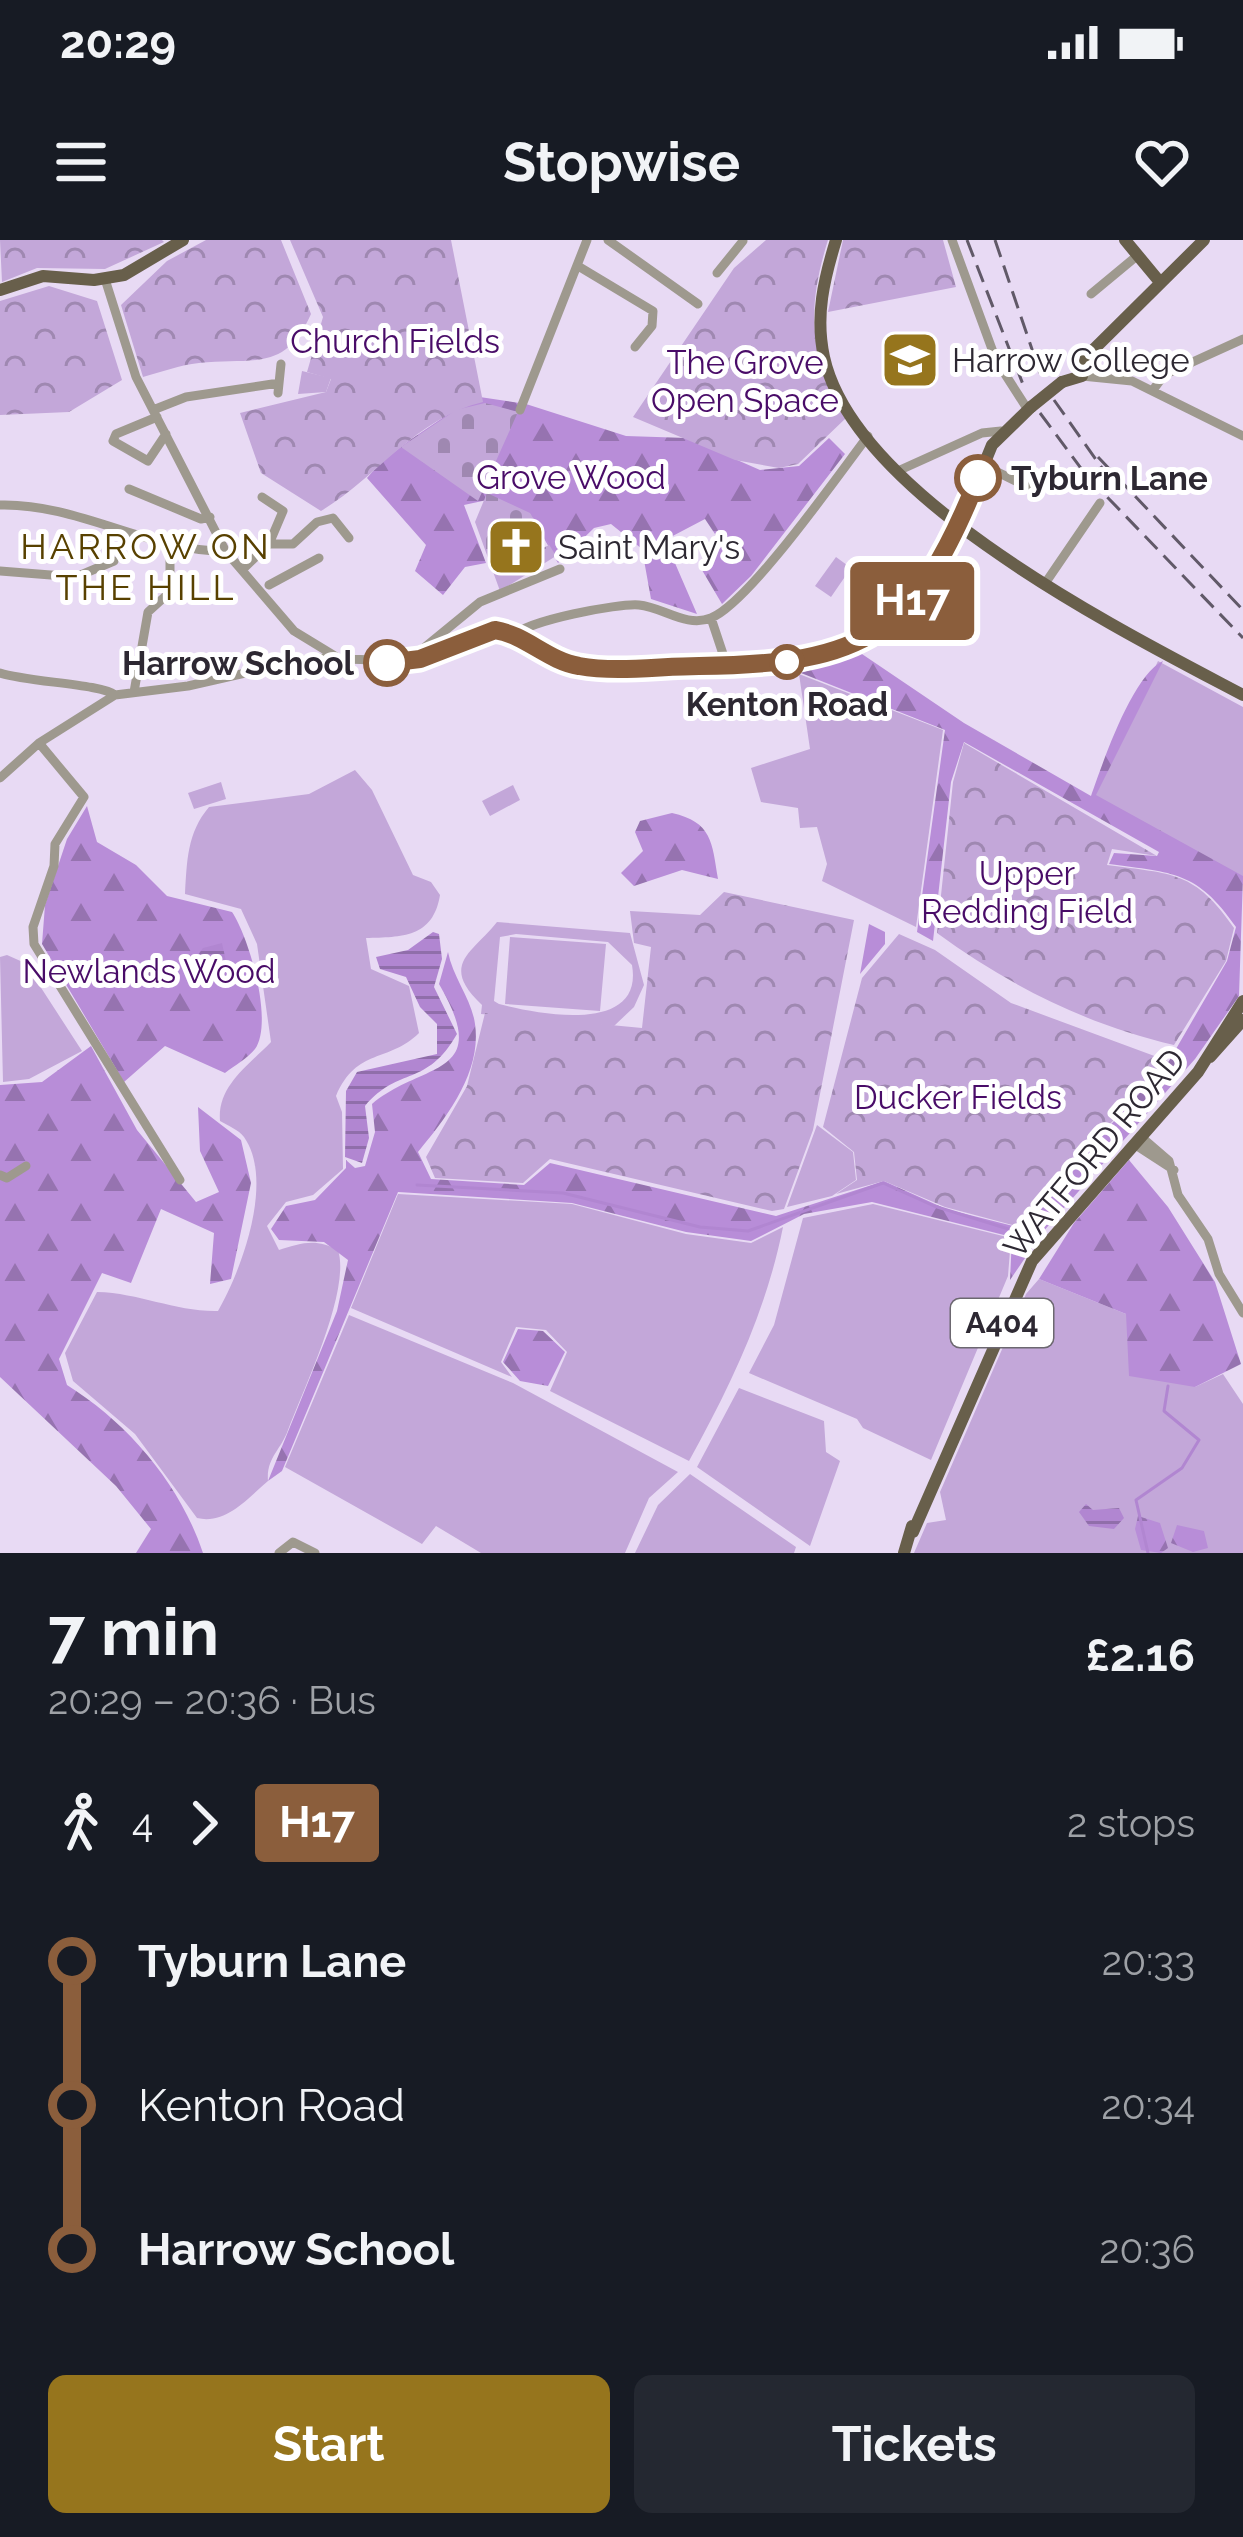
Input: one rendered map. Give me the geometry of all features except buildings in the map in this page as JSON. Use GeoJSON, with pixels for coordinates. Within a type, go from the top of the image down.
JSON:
{"type":"FeatureCollection","features":[{"type":"Feature","properties":{"kind":"main road"},"geometry":{"type":"LineString","coordinates":[[0,290],[43,276],[105,279],[137,269],[183,240]]}},
{"type":"Feature","properties":{"kind":"main road"},"geometry":{"type":"LineString","coordinates":[[836,240],[821,292],[823,354],[868,436],[959,526],[1044,585],[1243,694]]}},
{"type":"Feature","properties":{"kind":"main road"},"geometry":{"type":"LineString","coordinates":[[1125,240],[1159,281]]}},
{"type":"Feature","properties":{"kind":"main road"},"geometry":{"type":"LineString","coordinates":[[959,526],[1001,431],[1062,382],[1082,376],[1086,356],[1204,240]]}},
{"type":"Feature","properties":{"kind":"main road","name":"WATFORD ROAD"},"geometry":{"type":"LineString","coordinates":[[1210,1057],[1243,1002]]}},
{"type":"Feature","properties":{"kind":"main road","name":"WATFORD ROAD"},"geometry":{"type":"LineString","coordinates":[[904,1553],[1032,1261],[1243,1020]]}},
{"type":"Feature","properties":{"kind":"street"},"geometry":{"type":"LineString","coordinates":[[520,410],[587,240]]}},
{"type":"Feature","properties":{"kind":"street"},"geometry":{"type":"LineString","coordinates":[[608,240],[698,304]]}},
{"type":"Feature","properties":{"kind":"street"},"geometry":{"type":"LineString","coordinates":[[717,273],[746,240]]}},
{"type":"Feature","properties":{"kind":"street"},"geometry":{"type":"LineString","coordinates":[[952,240],[1010,386],[1030,408]]}},
{"type":"Feature","properties":{"kind":"street"},"geometry":{"type":"LineString","coordinates":[[1091,294],[1138,255]]}},
{"type":"Feature","properties":{"kind":"street"},"geometry":{"type":"LineString","coordinates":[[578,266],[653,311],[655,321],[635,347]]}},
{"type":"Feature","properties":{"kind":"street"},"geometry":{"type":"LineString","coordinates":[[105,279],[130,361],[225,551],[265,588],[294,631],[339,659]]}},
{"type":"Feature","properties":{"kind":"street"},"geometry":{"type":"LineString","coordinates":[[1153,390],[1164,375],[1243,339]]}},
{"type":"Feature","properties":{"kind":"street"},"geometry":{"type":"LineString","coordinates":[[166,434],[148,461],[113,441],[116,434],[186,397],[279,388],[281,364]]}},
{"type":"Feature","properties":{"kind":"street"},"geometry":{"type":"LineString","coordinates":[[1082,376],[1132,381],[1243,436]]}},
{"type":"Feature","properties":{"kind":"street"},"geometry":{"type":"LineString","coordinates":[[900,470],[982,433],[1001,431]]}},
{"type":"Feature","properties":{"kind":"street"},"geometry":{"type":"LineString","coordinates":[[515,635],[530,625],[624,605],[650,607],[688,620],[711,618],[759,578],[868,436]]}},
{"type":"Feature","properties":{"kind":"street"},"geometry":{"type":"LineString","coordinates":[[983,465],[1030,488]]}},
{"type":"Feature","properties":{"kind":"street"},"geometry":{"type":"LineString","coordinates":[[129,489],[201,519],[210,517]]}},
{"type":"Feature","properties":{"kind":"street"},"geometry":{"type":"LineString","coordinates":[[243,569],[269,544],[283,512],[262,496]]}},
{"type":"Feature","properties":{"kind":"street"},"geometry":{"type":"LineString","coordinates":[[1044,585],[1100,503]]}},
{"type":"Feature","properties":{"kind":"street"},"geometry":{"type":"LineString","coordinates":[[0,505],[22,505],[101,522],[170,544],[225,551]]}},
{"type":"Feature","properties":{"kind":"street"},"geometry":{"type":"LineString","coordinates":[[269,544],[293,544],[330,517],[349,538]]}},
{"type":"Feature","properties":{"kind":"street"},"geometry":{"type":"LineString","coordinates":[[0,778],[39,743],[115,695],[188,686],[286,662],[408,661],[487,632],[515,635],[555,659],[588,668],[727,666],[832,654],[875,634],[917,595],[959,526]]}},
{"type":"Feature","properties":{"kind":"street"},"geometry":{"type":"LineString","coordinates":[[134,692],[148,612],[170,592],[170,544]]}},
{"type":"Feature","properties":{"kind":"street"},"geometry":{"type":"LineString","coordinates":[[265,588],[319,558]]}},
{"type":"Feature","properties":{"kind":"street"},"geometry":{"type":"LineString","coordinates":[[0,572],[76,577],[114,561]]}},
{"type":"Feature","properties":{"kind":"street"},"geometry":{"type":"LineString","coordinates":[[408,661],[480,602],[560,569]]}},
{"type":"Feature","properties":{"kind":"street"},"geometry":{"type":"LineString","coordinates":[[711,618],[727,666]]}},
{"type":"Feature","properties":{"kind":"street"},"geometry":{"type":"LineString","coordinates":[[0,673],[46,686],[103,686],[115,695]]}},
{"type":"Feature","properties":{"kind":"street"},"geometry":{"type":"LineString","coordinates":[[39,743],[84,796],[81,810],[55,844],[54,866],[33,927],[34,944],[180,1180]]}},
{"type":"Feature","properties":{"kind":"street"},"geometry":{"type":"LineString","coordinates":[[1137,1140],[1174,1170],[1178,1195],[1208,1240],[1220,1274],[1243,1313]]}},
{"type":"Feature","properties":{"kind":"street"},"geometry":{"type":"LineString","coordinates":[[0,1174],[7,1178],[26,1166]]}},
{"type":"Feature","properties":{"kind":"street"},"geometry":{"type":"LineString","coordinates":[[279,1553],[293,1542],[314,1553]]}},
{"type":"Feature","properties":{"kind":"green space"},"geometry":{"type":"Polygon","coordinates":[[[0,240],[164,242],[105,269],[37,268],[2,282],[0,240]]]}},
{"type":"Feature","properties":{"kind":"green space"},"geometry":{"type":"Polygon","coordinates":[[[206,240],[281,240],[311,314],[301,333],[278,354],[192,364],[143,377],[121,305],[167,261],[206,240]]]}},
{"type":"Feature","properties":{"kind":"green space","name":"Church Fields"},"geometry":{"type":"Polygon","coordinates":[[[290,240],[451,240],[483,402],[416,435],[321,511],[261,473],[240,413],[326,392],[331,379],[307,372],[323,317],[290,240]]]}},
{"type":"Feature","properties":{"kind":"green space","name":"The Grove Open Space"},"geometry":{"type":"Polygon","coordinates":[[[766,240],[828,240],[816,289],[815,332],[824,374],[846,418],[798,464],[779,468],[735,460],[633,417],[734,268],[766,240]]]}},
{"type":"Feature","properties":{"kind":"green space"},"geometry":{"type":"Polygon","coordinates":[[[843,240],[943,240],[956,287],[828,312],[843,240]]]}},
{"type":"Feature","properties":{"kind":"green space"},"geometry":{"type":"Polygon","coordinates":[[[49,286],[97,301],[122,380],[69,412],[0,415],[0,301],[49,286]]]}},
{"type":"Feature","properties":{"kind":"green space"},"geometry":{"type":"Polygon","coordinates":[[[302,371],[331,378],[326,392],[298,394],[302,371]]]}},
{"type":"Feature","properties":{"kind":"green space","name":"Grove Wood"},"geometry":{"type":"Polygon","coordinates":[[[473,396],[526,404],[626,436],[687,438],[760,470],[799,466],[829,438],[845,454],[751,576],[722,604],[699,565],[723,546],[705,519],[665,540],[697,614],[651,599],[642,549],[611,524],[594,528],[558,563],[530,514],[487,500],[464,505],[486,563],[465,567],[443,595],[415,571],[426,545],[367,478],[404,444],[473,396]]]}},
{"type":"Feature","properties":{"kind":"green space"},"geometry":{"type":"Polygon","coordinates":[[[485,403],[518,412],[478,501],[401,447],[456,410],[485,403]]]}},
{"type":"Feature","properties":{"kind":"green space"},"geometry":{"type":"Polygon","coordinates":[[[487,493],[530,513],[541,531],[536,534],[540,542],[528,549],[518,533],[504,526],[498,530],[507,560],[515,557],[522,569],[535,562],[531,554],[549,545],[543,535],[556,556],[500,591],[475,522],[487,493]]]}},
{"type":"Feature","properties":{"kind":"green space"},"geometry":{"type":"Polygon","coordinates":[[[836,557],[851,568],[831,597],[815,586],[836,557]]]}},
{"type":"Feature","properties":{"kind":"green space"},"geometry":{"type":"Polygon","coordinates":[[[859,652],[964,723],[1091,796],[1130,701],[1163,661],[1096,795],[1243,876],[1239,996],[1195,1059],[1042,1233],[1010,1280],[1012,1237],[872,1202],[804,1214],[751,1241],[686,1232],[572,1203],[398,1192],[282,1471],[268,1481],[337,1311],[348,1260],[324,1242],[279,1240],[271,1229],[286,1206],[315,1200],[346,1168],[346,1160],[355,1168],[365,1166],[375,1132],[372,1104],[445,1063],[455,1052],[459,1036],[454,1014],[439,984],[448,952],[473,1015],[476,1042],[460,1093],[418,1152],[431,1179],[524,1185],[550,1163],[776,1216],[884,1181],[946,1209],[1017,1227],[1169,1061],[1227,961],[1236,927],[1209,895],[1182,878],[1109,864],[1114,853],[1157,856],[1159,852],[964,742],[951,782],[933,941],[917,932],[945,730],[801,673],[859,652]]]}},
{"type":"Feature","properties":{"kind":"green space"},"geometry":{"type":"Polygon","coordinates":[[[1158,661],[1243,707],[1243,885],[1093,797],[1158,661]]]}},
{"type":"Feature","properties":{"kind":"green space"},"geometry":{"type":"Polygon","coordinates":[[[799,674],[943,730],[916,927],[822,881],[827,864],[817,827],[800,828],[798,808],[761,802],[751,768],[810,749],[799,674]]]}},
{"type":"Feature","properties":{"kind":"green space","name":"Upper Redding Field"},"geometry":{"type":"Polygon","coordinates":[[[964,743],[1157,856],[1112,849],[1107,865],[1181,878],[1207,895],[1234,928],[1226,961],[1174,1045],[1050,1001],[937,933],[953,782],[964,743]]]}},
{"type":"Feature","properties":{"kind":"green space"},"geometry":{"type":"Polygon","coordinates":[[[355,770],[372,790],[413,875],[431,882],[440,895],[431,920],[423,927],[403,935],[366,938],[371,969],[409,986],[419,1033],[364,1062],[344,1080],[336,1096],[342,1112],[343,1169],[313,1195],[286,1202],[267,1226],[279,1250],[308,1243],[338,1250],[338,1289],[268,1481],[227,1514],[197,1518],[135,1434],[73,1381],[65,1353],[97,1292],[218,1311],[227,1294],[251,1226],[256,1177],[244,1137],[220,1121],[220,1109],[236,1077],[271,1042],[257,944],[241,909],[185,894],[190,848],[209,807],[309,794],[355,770]]]}},
{"type":"Feature","properties":{"kind":"green space"},"geometry":{"type":"Polygon","coordinates":[[[221,782],[226,799],[194,809],[188,793],[221,782]]]}},
{"type":"Feature","properties":{"kind":"green space"},"geometry":{"type":"Polygon","coordinates":[[[513,785],[520,800],[490,816],[482,801],[513,785]]]}},
{"type":"Feature","properties":{"kind":"green space","name":"Newlands Wood"},"geometry":{"type":"Polygon","coordinates":[[[87,806],[97,842],[136,865],[167,896],[232,912],[239,924],[252,959],[262,1020],[255,1049],[225,1073],[165,1046],[124,1082],[42,944],[45,905],[67,839],[87,806]]]}},
{"type":"Feature","properties":{"kind":"green space"},"geometry":{"type":"Polygon","coordinates":[[[672,813],[703,828],[718,879],[682,870],[634,886],[621,873],[643,851],[635,832],[640,821],[672,813]]]}},
{"type":"Feature","properties":{"kind":"green space"},"geometry":{"type":"Polygon","coordinates":[[[724,892],[854,920],[813,1130],[784,1209],[772,1211],[550,1159],[523,1183],[435,1178],[426,1157],[467,1086],[485,1013],[642,1028],[651,947],[634,943],[630,911],[700,915],[724,892]]]}},
{"type":"Feature","properties":{"kind":"green space"},"geometry":{"type":"Polygon","coordinates":[[[497,922],[630,933],[644,985],[634,1007],[614,1026],[481,1014],[482,1005],[469,991],[461,969],[464,959],[497,922]],[[516,934],[500,937],[494,1001],[562,1015],[606,1011],[622,1002],[631,987],[632,965],[608,942],[516,934]]]}},
{"type":"Feature","properties":{"kind":"green space"},"geometry":{"type":"Polygon","coordinates":[[[869,924],[885,932],[885,944],[860,974],[869,924]]]}},
{"type":"Feature","properties":{"kind":"green space","name":"Ducker Fields"},"geometry":{"type":"Polygon","coordinates":[[[899,934],[935,950],[1011,1003],[1168,1061],[1016,1226],[945,1207],[884,1181],[836,1194],[857,1180],[854,1152],[823,1127],[862,978],[899,934]]]}},
{"type":"Feature","properties":{"kind":"green space"},"geometry":{"type":"Polygon","coordinates":[[[510,937],[606,944],[600,1011],[505,1004],[510,937]]]}},
{"type":"Feature","properties":{"kind":"green space"},"geometry":{"type":"Polygon","coordinates":[[[0,957],[25,963],[82,1051],[29,1079],[3,1082],[0,957]]]}},
{"type":"Feature","properties":{"kind":"green space"},"geometry":{"type":"Polygon","coordinates":[[[91,1046],[137,1130],[196,1202],[219,1192],[200,1151],[198,1107],[241,1140],[251,1183],[231,1279],[210,1284],[214,1233],[161,1209],[131,1283],[102,1273],[59,1359],[67,1385],[111,1418],[149,1457],[181,1503],[203,1553],[136,1553],[151,1529],[116,1486],[0,1377],[0,1085],[42,1082],[91,1046]]]}},
{"type":"Feature","properties":{"kind":"green space"},"geometry":{"type":"Polygon","coordinates":[[[817,1125],[853,1152],[856,1180],[832,1196],[787,1207],[817,1125]]]}},
{"type":"Feature","properties":{"kind":"green space"},"geometry":{"type":"Polygon","coordinates":[[[1129,1160],[1168,1207],[1215,1282],[1241,1364],[1195,1387],[1129,1376],[1126,1314],[1039,1279],[1074,1223],[1129,1160]]]}},
{"type":"Feature","properties":{"kind":"green space"},"geometry":{"type":"Polygon","coordinates":[[[398,1194],[572,1204],[686,1234],[751,1243],[783,1227],[745,1347],[689,1461],[550,1391],[567,1352],[546,1330],[516,1327],[501,1362],[512,1377],[351,1308],[398,1194]]]}},
{"type":"Feature","properties":{"kind":"green space"},"geometry":{"type":"Polygon","coordinates":[[[873,1204],[1011,1238],[1008,1276],[931,1460],[863,1428],[857,1419],[749,1373],[774,1325],[803,1218],[873,1204]]]}},
{"type":"Feature","properties":{"kind":"green space"},"geometry":{"type":"Polygon","coordinates":[[[1039,1279],[1126,1314],[1195,1387],[1223,1374],[1243,1404],[1243,1553],[914,1553],[927,1523],[946,1520],[940,1492],[1026,1294],[1039,1279]]]}},
{"type":"Feature","properties":{"kind":"green space"},"geometry":{"type":"Polygon","coordinates":[[[349,1315],[513,1383],[678,1472],[649,1498],[625,1553],[481,1553],[436,1526],[422,1544],[285,1467],[349,1315]]]}},
{"type":"Feature","properties":{"kind":"green space"},"geometry":{"type":"Polygon","coordinates":[[[518,1329],[543,1331],[565,1352],[548,1386],[520,1381],[503,1362],[518,1329]]]}},
{"type":"Feature","properties":{"kind":"green space"},"geometry":{"type":"Polygon","coordinates":[[[739,1388],[824,1421],[826,1452],[840,1461],[810,1546],[697,1467],[739,1388]]]}},
{"type":"Feature","properties":{"kind":"green space"},"geometry":{"type":"Polygon","coordinates":[[[690,1474],[796,1547],[794,1553],[635,1553],[658,1505],[690,1474]]]}},
{"type":"Feature","properties":{"kind":"green space"},"geometry":{"type":"Polygon","coordinates":[[[1138,1516],[1160,1523],[1168,1548],[1161,1553],[1141,1550],[1135,1529],[1138,1516]]]}},
{"type":"Feature","properties":{"kind":"green space"},"geometry":{"type":"Polygon","coordinates":[[[1177,1525],[1204,1531],[1208,1548],[1193,1552],[1171,1543],[1177,1525]]]}},
{"type":"Feature","properties":{"kind":"shaded area"},"geometry":{"type":"Polygon","coordinates":[[[433,932],[439,934],[442,959],[434,987],[457,1034],[434,1062],[390,1085],[365,1106],[369,1138],[362,1163],[345,1157],[346,1091],[357,1072],[437,1054],[437,1024],[420,1007],[406,977],[380,969],[376,957],[408,950],[433,932]]]}},
{"type":"Feature","properties":{"kind":"shaded area"},"geometry":{"type":"Polygon","coordinates":[[[222,943],[229,975],[206,981],[192,963],[203,948],[222,943]]]}},
{"type":"Feature","properties":{"kind":"shaded area"},"geometry":{"type":"Polygon","coordinates":[[[1086,1504],[1093,1510],[1119,1508],[1124,1518],[1114,1529],[1089,1526],[1079,1512],[1086,1504]]]}},
{"type":"Feature","properties":{"kind":"waterway"},"geometry":{"type":"LineString","coordinates":[[417,1185],[563,1193],[700,1227],[748,1231],[883,1183],[934,1206],[1015,1231],[1024,1240]]}},
{"type":"Feature","properties":{"kind":"waterway"},"geometry":{"type":"LineString","coordinates":[[1148,1553],[1136,1500],[1182,1468],[1199,1440],[1164,1411],[1168,1386]]}},
{"type":"Feature","properties":{"kind":"railway"},"geometry":{"type":"LineString","coordinates":[[967,240],[1024,387]]}},
{"type":"Feature","properties":{"kind":"railway"},"geometry":{"type":"LineString","coordinates":[[995,240],[1040,373]]}},
{"type":"Feature","properties":{"kind":"railway"},"geometry":{"type":"LineString","coordinates":[[1054,400],[1104,471]]}},
{"type":"Feature","properties":{"kind":"railway"},"geometry":{"type":"LineString","coordinates":[[1040,413],[1086,475],[1243,638]]}},
{"type":"Feature","properties":{"kind":"railway"},"geometry":{"type":"LineString","coordinates":[[1098,457],[1243,610]]}},
{"type":"Feature","properties":{"kind":"bus line","name":"H17"},"geometry":{"type":"LineString","coordinates":[[387,663],[420,659],[495,630],[515,635],[555,659],[588,668],[769,664],[832,654],[875,634],[905,609],[954,537],[978,478]]}},
{"type":"Feature","properties":{"kind":"place","name":"Harrow College"},"geometry":{"type":"Point","coordinates":[910,360]}},
{"type":"Feature","properties":{"kind":"place","name":"Tyburn Lane"},"geometry":{"type":"Point","coordinates":[978,478]}},
{"type":"Feature","properties":{"kind":"place","name":"Saint Mary's"},"geometry":{"type":"Point","coordinates":[516,547]}},
{"type":"Feature","properties":{"kind":"place","name":"Kenton Road"},"geometry":{"type":"Point","coordinates":[787,662]}},
{"type":"Feature","properties":{"kind":"place","name":"Harrow School"},"geometry":{"type":"Point","coordinates":[387,663]}},
{"type":"Feature","properties":{"kind":"district","name":"HARROW ON THE HILL"},"geometry":{"type":"Point","coordinates":[146,566]}}]}
